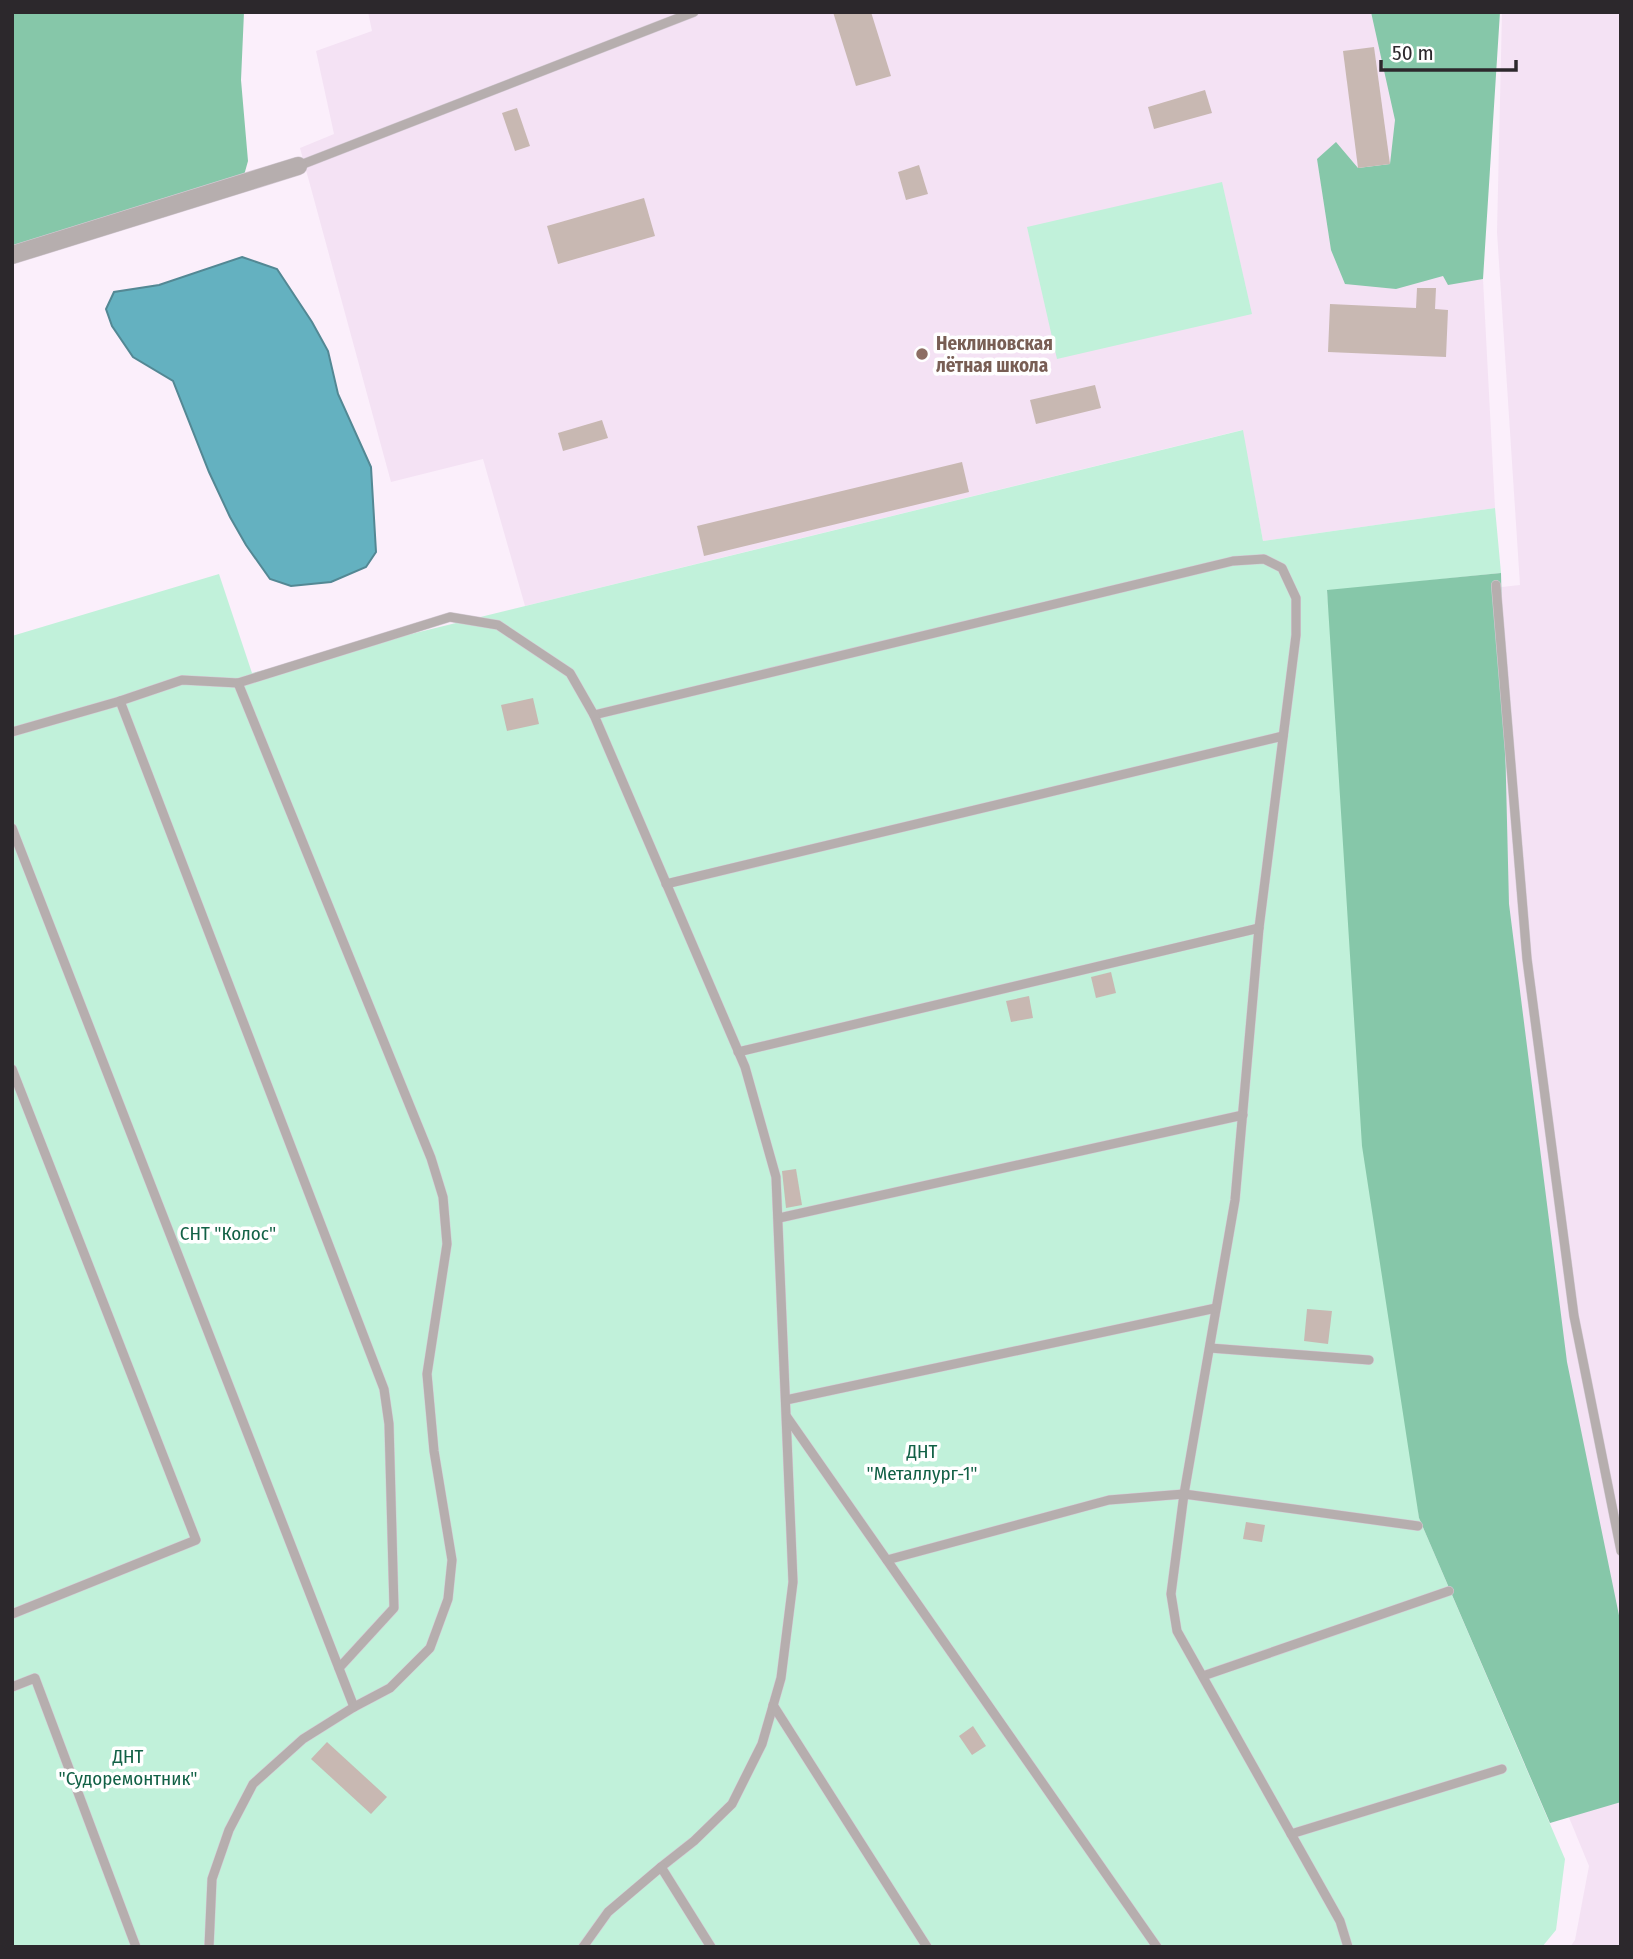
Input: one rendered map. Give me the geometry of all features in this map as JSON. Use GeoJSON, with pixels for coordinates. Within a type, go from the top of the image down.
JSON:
{"type":"FeatureCollection","features":[{"type":"Feature","properties":{"kind":"street"},"geometry":{"type":"LineString","coordinates":[[12,255],[298,166]]}},
{"type":"Feature","properties":{"kind":"lane"},"geometry":{"type":"LineString","coordinates":[[298,166],[694,12]]}},
{"type":"Feature","properties":{"kind":"lane"},"geometry":{"type":"LineString","coordinates":[[594,715],[1234,561],[1264,559],[1282,568],[1296,598],[1296,635],[1259,928],[1235,1200],[1184,1494],[1171,1594],[1177,1631],[1340,1921],[1348,1947]]}},
{"type":"Feature","properties":{"kind":"lane"},"geometry":{"type":"LineString","coordinates":[[1496,585],[1528,973],[1574,1315],[1621,1551]]}},
{"type":"Feature","properties":{"kind":"lane"},"geometry":{"type":"LineString","coordinates":[[12,732],[182,680],[238,683],[450,617],[498,625],[570,673],[594,715],[745,1067],[776,1177],[793,1581],[781,1678],[762,1744],[732,1804],[694,1841],[608,1912],[583,1947]]}},
{"type":"Feature","properties":{"kind":"lane"},"geometry":{"type":"LineString","coordinates":[[209,1947],[212,1879],[229,1830],[253,1784],[303,1739],[390,1688],[430,1648],[448,1599],[452,1560],[434,1451],[427,1374],[447,1244],[443,1197],[431,1158],[238,683]]}},
{"type":"Feature","properties":{"kind":"lane"},"geometry":{"type":"LineString","coordinates":[[120,701],[384,1389],[389,1424],[394,1608],[338,1668]]}},
{"type":"Feature","properties":{"kind":"lane"},"geometry":{"type":"LineString","coordinates":[[666,884],[1283,736]]}},
{"type":"Feature","properties":{"kind":"lane"},"geometry":{"type":"LineString","coordinates":[[12,828],[354,1707]]}},
{"type":"Feature","properties":{"kind":"lane"},"geometry":{"type":"LineString","coordinates":[[738,1052],[1259,928]]}},
{"type":"Feature","properties":{"kind":"lane"},"geometry":{"type":"LineString","coordinates":[[12,1069],[196,1540],[12,1614]]}},
{"type":"Feature","properties":{"kind":"lane"},"geometry":{"type":"LineString","coordinates":[[779,1218],[1242,1115]]}},
{"type":"Feature","properties":{"kind":"lane"},"geometry":{"type":"LineString","coordinates":[[786,1400],[1216,1308]]}},
{"type":"Feature","properties":{"kind":"lane"},"geometry":{"type":"LineString","coordinates":[[1210,1348],[1368,1360]]}},
{"type":"Feature","properties":{"kind":"lane"},"geometry":{"type":"LineString","coordinates":[[786,1416],[1157,1947]]}},
{"type":"Feature","properties":{"kind":"lane"},"geometry":{"type":"LineString","coordinates":[[887,1560],[1109,1500],[1184,1494],[1418,1526]]}},
{"type":"Feature","properties":{"kind":"lane"},"geometry":{"type":"LineString","coordinates":[[1203,1676],[1449,1591]]}},
{"type":"Feature","properties":{"kind":"lane"},"geometry":{"type":"LineString","coordinates":[[12,1687],[35,1678],[136,1947]]}},
{"type":"Feature","properties":{"kind":"lane"},"geometry":{"type":"LineString","coordinates":[[773,1706],[928,1947]]}},
{"type":"Feature","properties":{"kind":"lane"},"geometry":{"type":"LineString","coordinates":[[1291,1834],[1502,1769]]}},
{"type":"Feature","properties":{"kind":"lane"},"geometry":{"type":"LineString","coordinates":[[660,1867],[711,1947]]}},
{"type":"Feature","properties":{"kind":"shaded area","name":"Неклиновская лётная школа"},"geometry":{"type":"Polygon","coordinates":[[[368,12],[1469,12],[1495,508],[1263,541],[1242,430],[525,606],[483,459],[391,482],[300,148],[334,134],[316,51],[372,31],[368,12]]]}},
{"type":"Feature","properties":{"kind":"shaded area"},"geometry":{"type":"Polygon","coordinates":[[[1502,12],[1621,12],[1621,1947],[1570,1947],[1575,1940],[1589,1866],[1471,1580],[1428,595],[1520,585],[1497,232],[1502,12]]]}},
{"type":"Feature","properties":{"kind":"green space"},"geometry":{"type":"Polygon","coordinates":[[[12,12],[244,12],[241,80],[248,161],[241,186],[12,250],[12,12]]]}},
{"type":"Feature","properties":{"kind":"green space"},"geometry":{"type":"Polygon","coordinates":[[[1371,12],[1500,12],[1483,279],[1448,285],[1443,276],[1396,289],[1345,284],[1331,250],[1317,159],[1336,142],[1358,168],[1390,164],[1395,120],[1371,12]]]}},
{"type":"Feature","properties":{"kind":"green space"},"geometry":{"type":"Polygon","coordinates":[[[1222,182],[1252,314],[1057,359],[1027,227],[1222,182]]]}},
{"type":"Feature","properties":{"kind":"green space","name":"ДНТ \"Металлург-1\""},"geometry":{"type":"Polygon","coordinates":[[[1243,430],[1263,541],[1495,508],[1501,573],[1327,591],[1419,1518],[1565,1859],[1556,1930],[1542,1947],[12,1947],[12,636],[219,574],[252,673],[1243,430]]]}},
{"type":"Feature","properties":{"kind":"green space"},"geometry":{"type":"Polygon","coordinates":[[[1501,573],[1509,904],[1567,1362],[1621,1625],[1621,1802],[1550,1823],[1419,1518],[1362,1146],[1327,590],[1501,573]]]}},
{"type":"Feature","properties":{"kind":"water"},"geometry":{"type":"Polygon","coordinates":[[[242,257],[277,269],[312,322],[328,351],[338,394],[371,467],[376,552],[366,567],[331,582],[291,586],[270,579],[230,517],[173,381],[133,357],[112,326],[106,309],[114,292],[159,285],[242,257]]]}},
{"type":"Feature","properties":{"kind":"building"},"geometry":{"type":"Polygon","coordinates":[[[833,12],[871,12],[891,76],[856,86],[833,12]]]}},
{"type":"Feature","properties":{"kind":"building"},"geometry":{"type":"Polygon","coordinates":[[[1374,47],[1390,164],[1358,168],[1343,51],[1374,47]]]}},
{"type":"Feature","properties":{"kind":"building"},"geometry":{"type":"Polygon","coordinates":[[[1205,90],[1212,113],[1154,129],[1148,107],[1205,90]]]}},
{"type":"Feature","properties":{"kind":"building"},"geometry":{"type":"Polygon","coordinates":[[[517,108],[530,146],[515,151],[502,113],[517,108]]]}},
{"type":"Feature","properties":{"kind":"building"},"geometry":{"type":"Polygon","coordinates":[[[919,165],[928,194],[906,200],[898,172],[919,165]]]}},
{"type":"Feature","properties":{"kind":"building"},"geometry":{"type":"Polygon","coordinates":[[[644,198],[655,236],[558,264],[547,226],[644,198]]]}},
{"type":"Feature","properties":{"kind":"building"},"geometry":{"type":"Polygon","coordinates":[[[1417,288],[1436,288],[1435,309],[1448,310],[1446,357],[1328,352],[1330,304],[1416,308],[1417,288]]]}},
{"type":"Feature","properties":{"kind":"building"},"geometry":{"type":"Polygon","coordinates":[[[1095,385],[1101,408],[1036,424],[1030,400],[1095,385]]]}},
{"type":"Feature","properties":{"kind":"building"},"geometry":{"type":"Polygon","coordinates":[[[602,420],[608,438],[563,451],[558,433],[602,420]]]}},
{"type":"Feature","properties":{"kind":"building"},"geometry":{"type":"Polygon","coordinates":[[[962,462],[969,492],[704,556],[697,526],[962,462]]]}},
{"type":"Feature","properties":{"kind":"building"},"geometry":{"type":"Polygon","coordinates":[[[533,698],[539,724],[507,731],[501,705],[533,698]]]}},
{"type":"Feature","properties":{"kind":"building"},"geometry":{"type":"Polygon","coordinates":[[[1111,972],[1116,993],[1096,998],[1091,977],[1111,972]]]}},
{"type":"Feature","properties":{"kind":"building"},"geometry":{"type":"Polygon","coordinates":[[[1029,996],[1033,1018],[1011,1022],[1006,1001],[1029,996]]]}},
{"type":"Feature","properties":{"kind":"building"},"geometry":{"type":"Polygon","coordinates":[[[796,1169],[802,1205],[786,1208],[782,1171],[796,1169]]]}},
{"type":"Feature","properties":{"kind":"building"},"geometry":{"type":"Polygon","coordinates":[[[1307,1309],[1332,1311],[1328,1344],[1304,1341],[1307,1309]]]}},
{"type":"Feature","properties":{"kind":"building"},"geometry":{"type":"Polygon","coordinates":[[[1246,1522],[1265,1525],[1262,1542],[1243,1539],[1246,1522]]]}},
{"type":"Feature","properties":{"kind":"building"},"geometry":{"type":"Polygon","coordinates":[[[973,1726],[986,1746],[972,1755],[959,1736],[973,1726]]]}},
{"type":"Feature","properties":{"kind":"building"},"geometry":{"type":"Polygon","coordinates":[[[327,1742],[387,1797],[371,1814],[311,1759],[327,1742]]]}},
{"type":"Feature","properties":{"kind":"place","name":"Неклиновская лётная школа"},"geometry":{"type":"Point","coordinates":[922,354]}},
{"type":"Feature","properties":{"kind":"park label","name":"СНТ \"Колос\""},"geometry":{"type":"Point","coordinates":[228,1233]}},
{"type":"Feature","properties":{"kind":"park label","name":"ДНТ \"Судоремонтник\""},"geometry":{"type":"Point","coordinates":[128,1767]}}]}
